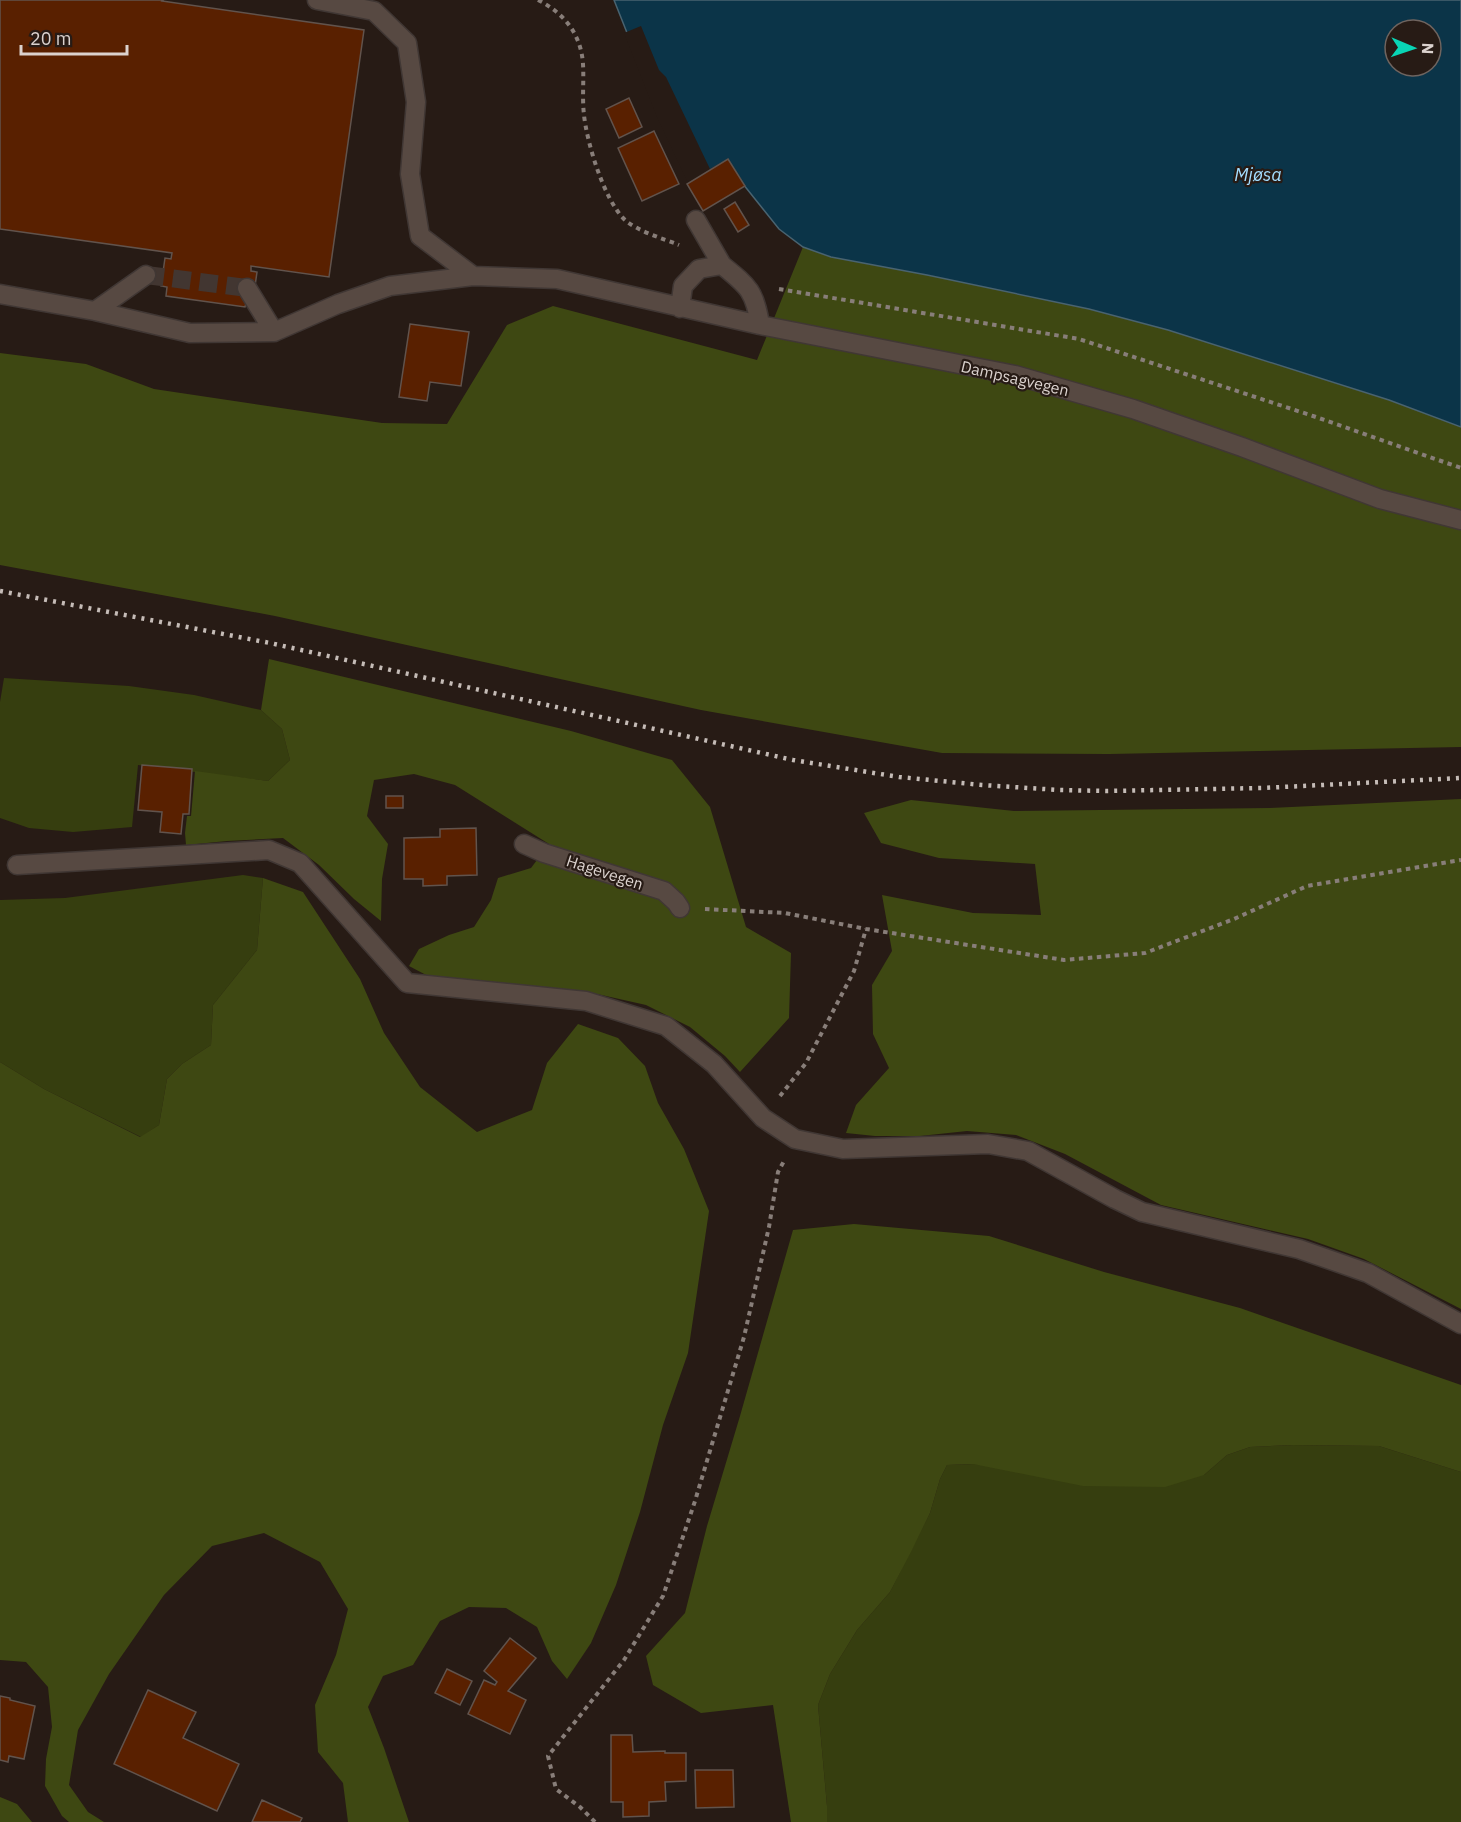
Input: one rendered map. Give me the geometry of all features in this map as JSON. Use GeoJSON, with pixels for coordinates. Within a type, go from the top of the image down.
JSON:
{"type":"FeatureCollection","features":[{"type":"Feature","properties":{"kind":"street"},"geometry":{"type":"LineString","coordinates":[[317,0],[374,11],[406,43],[416,102],[410,174],[420,236],[474,276]]}},
{"type":"Feature","properties":{"kind":"street"},"geometry":{"type":"LineString","coordinates":[[696,220],[722,265],[747,285],[758,308],[760,325]]}},
{"type":"Feature","properties":{"kind":"street"},"geometry":{"type":"LineString","coordinates":[[680,308],[683,286],[699,269],[722,265]]}},
{"type":"Feature","properties":{"kind":"street"},"geometry":{"type":"LineString","coordinates":[[95,311],[146,275]]}},
{"type":"Feature","properties":{"kind":"street","name":"Dampsagvegen"},"geometry":{"type":"LineString","coordinates":[[274,332],[338,304],[390,286],[474,276],[557,279],[760,325],[1015,375],[1132,409],[1242,447],[1380,499],[1461,519]]}},
{"type":"Feature","properties":{"kind":"street"},"geometry":{"type":"LineString","coordinates":[[247,288],[274,332]]}},
{"type":"Feature","properties":{"kind":"street"},"geometry":{"type":"LineString","coordinates":[[0,294],[95,311],[190,333],[274,332]]}},
{"type":"Feature","properties":{"kind":"street","name":"Hagevegen"},"geometry":{"type":"LineString","coordinates":[[524,844],[544,853],[664,891],[680,908]]}},
{"type":"Feature","properties":{"kind":"street"},"geometry":{"type":"LineString","coordinates":[[17,865],[270,850],[300,863],[407,983],[586,1001],[666,1026],[714,1064],[763,1118],[795,1139],[843,1149],[988,1144],[1028,1151],[1142,1212],[1309,1252],[1368,1273],[1461,1324]]}},
{"type":"Feature","properties":{"kind":"path"},"geometry":{"type":"LineString","coordinates":[[538,0],[554,8],[575,32],[583,61],[584,115],[597,168],[606,192],[617,211],[627,221],[642,229],[722,265]]}},
{"type":"Feature","properties":{"kind":"path"},"geometry":{"type":"LineString","coordinates":[[771,286],[815,296],[1079,339],[1313,416],[1461,468]]}},
{"type":"Feature","properties":{"kind":"path"},"geometry":{"type":"LineString","coordinates":[[680,908],[785,913],[866,929],[1064,960],[1145,954],[1234,919],[1307,886],[1461,860]]}},
{"type":"Feature","properties":{"kind":"path"},"geometry":{"type":"LineString","coordinates":[[763,1118],[806,1063],[854,971],[866,929]]}},
{"type":"Feature","properties":{"kind":"path"},"geometry":{"type":"LineString","coordinates":[[596,1822],[556,1789],[548,1756],[624,1660],[663,1596],[744,1337],[769,1227],[778,1172],[795,1139]]}},
{"type":"Feature","properties":{"kind":"green space"},"geometry":{"type":"Polygon","coordinates":[[[803,247],[831,257],[1089,309],[1168,330],[1389,400],[1461,427],[1461,747],[1109,754],[942,753],[701,710],[275,616],[0,565],[0,353],[86,364],[154,389],[382,423],[447,424],[507,325],[553,306],[757,360],[803,247]]]}},
{"type":"Feature","properties":{"kind":"green space"},"geometry":{"type":"Polygon","coordinates":[[[269,659],[571,731],[672,760],[710,807],[746,927],[791,953],[789,1018],[740,1072],[725,1056],[690,1027],[646,1005],[597,994],[428,976],[409,966],[419,949],[449,935],[474,927],[491,900],[498,878],[531,868],[549,844],[455,785],[414,774],[374,780],[367,816],[388,844],[382,879],[381,921],[319,865],[283,838],[186,845],[187,816],[191,816],[195,771],[268,781],[290,760],[282,729],[261,710],[269,659]]]}},
{"type":"Feature","properties":{"kind":"green space"},"geometry":{"type":"Polygon","coordinates":[[[4,678],[129,686],[194,695],[261,710],[282,729],[290,760],[268,781],[138,765],[132,827],[73,832],[29,828],[0,818],[0,702],[4,678]]]}},
{"type":"Feature","properties":{"kind":"green space"},"geometry":{"type":"Polygon","coordinates":[[[1461,799],[1461,1309],[1364,1259],[1308,1239],[1161,1205],[1065,1154],[1016,1135],[967,1131],[920,1136],[875,1136],[846,1133],[856,1105],[889,1068],[873,1034],[872,985],[892,951],[882,895],[973,913],[1041,915],[1035,864],[939,858],[881,843],[864,813],[911,800],[1014,811],[1270,808],[1461,799]]]}},
{"type":"Feature","properties":{"kind":"green space"},"geometry":{"type":"Polygon","coordinates":[[[243,875],[263,878],[257,950],[213,1005],[211,1045],[182,1064],[167,1079],[159,1125],[141,1137],[44,1089],[0,1062],[0,900],[65,898],[243,875]]]}},
{"type":"Feature","properties":{"kind":"green space"},"geometry":{"type":"Polygon","coordinates":[[[263,878],[303,892],[360,979],[384,1033],[420,1087],[477,1132],[532,1110],[547,1063],[578,1024],[618,1038],[645,1066],[658,1103],[684,1149],[709,1211],[688,1353],[663,1425],[640,1512],[616,1585],[591,1643],[567,1679],[552,1661],[537,1627],[506,1608],[469,1607],[440,1621],[413,1665],[383,1676],[368,1707],[409,1822],[348,1822],[343,1783],[318,1752],[315,1705],[336,1655],[348,1609],[320,1562],[264,1533],[212,1546],[164,1595],[109,1674],[78,1730],[69,1785],[88,1812],[104,1822],[69,1822],[62,1816],[45,1786],[46,1759],[52,1727],[48,1687],[26,1662],[0,1660],[0,1062],[44,1089],[140,1137],[159,1125],[167,1079],[182,1064],[211,1045],[213,1005],[257,950],[263,878]]]}},
{"type":"Feature","properties":{"kind":"green space"},"geometry":{"type":"Polygon","coordinates":[[[854,1224],[989,1236],[1104,1272],[1240,1308],[1461,1385],[1461,1472],[1379,1446],[1250,1447],[1227,1455],[1204,1475],[1165,1487],[1083,1486],[973,1464],[947,1465],[940,1479],[930,1513],[890,1592],[857,1630],[830,1674],[818,1705],[827,1822],[791,1822],[773,1705],[701,1713],[653,1685],[646,1656],[685,1613],[707,1526],[793,1230],[854,1224]]]}},
{"type":"Feature","properties":{"kind":"green space"},"geometry":{"type":"Polygon","coordinates":[[[1379,1446],[1461,1472],[1461,1822],[827,1822],[818,1705],[830,1674],[857,1630],[890,1592],[930,1513],[940,1479],[947,1465],[973,1464],[1204,1475],[1227,1455],[1250,1447],[1379,1446]]]}},
{"type":"Feature","properties":{"kind":"green space"},"geometry":{"type":"Polygon","coordinates":[[[0,1797],[17,1804],[32,1822],[0,1822],[0,1797]]]}},
{"type":"Feature","properties":{"kind":"water","name":"Mjøsa"},"geometry":{"type":"Polygon","coordinates":[[[614,0],[1461,0],[1461,427],[1389,400],[1168,330],[1089,309],[831,257],[803,247],[779,229],[743,184],[702,207],[660,116],[614,0]]]}},
{"type":"Feature","properties":{"kind":"pier"},"geometry":{"type":"Polygon","coordinates":[[[641,26],[659,70],[666,77],[710,169],[728,159],[743,184],[703,210],[697,202],[657,117],[624,33],[641,26]]]}},
{"type":"Feature","properties":{"kind":"building"},"geometry":{"type":"Polygon","coordinates":[[[0,0],[163,0],[364,30],[329,277],[251,266],[251,271],[257,272],[253,300],[247,300],[245,307],[166,296],[167,287],[161,286],[165,258],[171,259],[172,253],[0,229],[0,0]]]}},
{"type":"Feature","properties":{"kind":"building"},"geometry":{"type":"Polygon","coordinates":[[[629,98],[642,127],[619,138],[606,109],[629,98]]]}},
{"type":"Feature","properties":{"kind":"building"},"geometry":{"type":"Polygon","coordinates":[[[654,131],[679,184],[642,201],[618,148],[654,131]]]}},
{"type":"Feature","properties":{"kind":"building"},"geometry":{"type":"Polygon","coordinates":[[[728,159],[745,186],[703,211],[687,184],[728,159]]]}},
{"type":"Feature","properties":{"kind":"building"},"geometry":{"type":"Polygon","coordinates":[[[735,202],[749,225],[738,232],[724,209],[735,202]]]}},
{"type":"Feature","properties":{"kind":"building"},"geometry":{"type":"Polygon","coordinates":[[[410,324],[469,332],[461,386],[430,382],[427,401],[399,397],[410,324]]]}},
{"type":"Feature","properties":{"kind":"building"},"geometry":{"type":"Polygon","coordinates":[[[142,765],[192,769],[189,814],[183,814],[181,834],[160,832],[162,812],[138,810],[142,765]]]}},
{"type":"Feature","properties":{"kind":"building"},"geometry":{"type":"Polygon","coordinates":[[[386,796],[403,796],[403,808],[386,808],[386,796]]]}},
{"type":"Feature","properties":{"kind":"building"},"geometry":{"type":"Polygon","coordinates":[[[476,828],[477,875],[447,876],[447,885],[423,886],[423,879],[404,879],[404,838],[440,837],[440,829],[476,828]]]}},
{"type":"Feature","properties":{"kind":"building"},"geometry":{"type":"Polygon","coordinates":[[[510,1638],[536,1658],[508,1691],[526,1700],[510,1734],[468,1714],[484,1680],[495,1685],[497,1682],[484,1671],[510,1638]]]}},
{"type":"Feature","properties":{"kind":"building"},"geometry":{"type":"Polygon","coordinates":[[[447,1669],[472,1681],[460,1705],[435,1693],[447,1669]]]}},
{"type":"Feature","properties":{"kind":"building"},"geometry":{"type":"Polygon","coordinates":[[[148,1690],[196,1712],[183,1738],[239,1764],[217,1811],[114,1764],[148,1690]]]}},
{"type":"Feature","properties":{"kind":"building"},"geometry":{"type":"Polygon","coordinates":[[[0,1696],[35,1706],[24,1759],[9,1756],[8,1762],[0,1760],[0,1696]]]}},
{"type":"Feature","properties":{"kind":"building"},"geometry":{"type":"Polygon","coordinates":[[[611,1735],[632,1735],[633,1752],[686,1753],[686,1781],[665,1782],[666,1801],[649,1802],[649,1816],[623,1817],[623,1802],[611,1802],[611,1735]]]}},
{"type":"Feature","properties":{"kind":"building"},"geometry":{"type":"Polygon","coordinates":[[[695,1770],[733,1770],[734,1807],[696,1808],[695,1770]]]}},
{"type":"Feature","properties":{"kind":"building"},"geometry":{"type":"Polygon","coordinates":[[[262,1800],[302,1818],[300,1822],[252,1822],[262,1800]]]}},
{"type":"Feature","properties":{"kind":"tunnel"},"geometry":{"type":"LineString","coordinates":[[146,275],[247,288]]}},
{"type":"Feature","properties":{"kind":"railway"},"geometry":{"type":"LineString","coordinates":[[0,591],[270,643],[793,760],[899,777],[982,785],[1107,791],[1262,788],[1461,778]]}}]}
